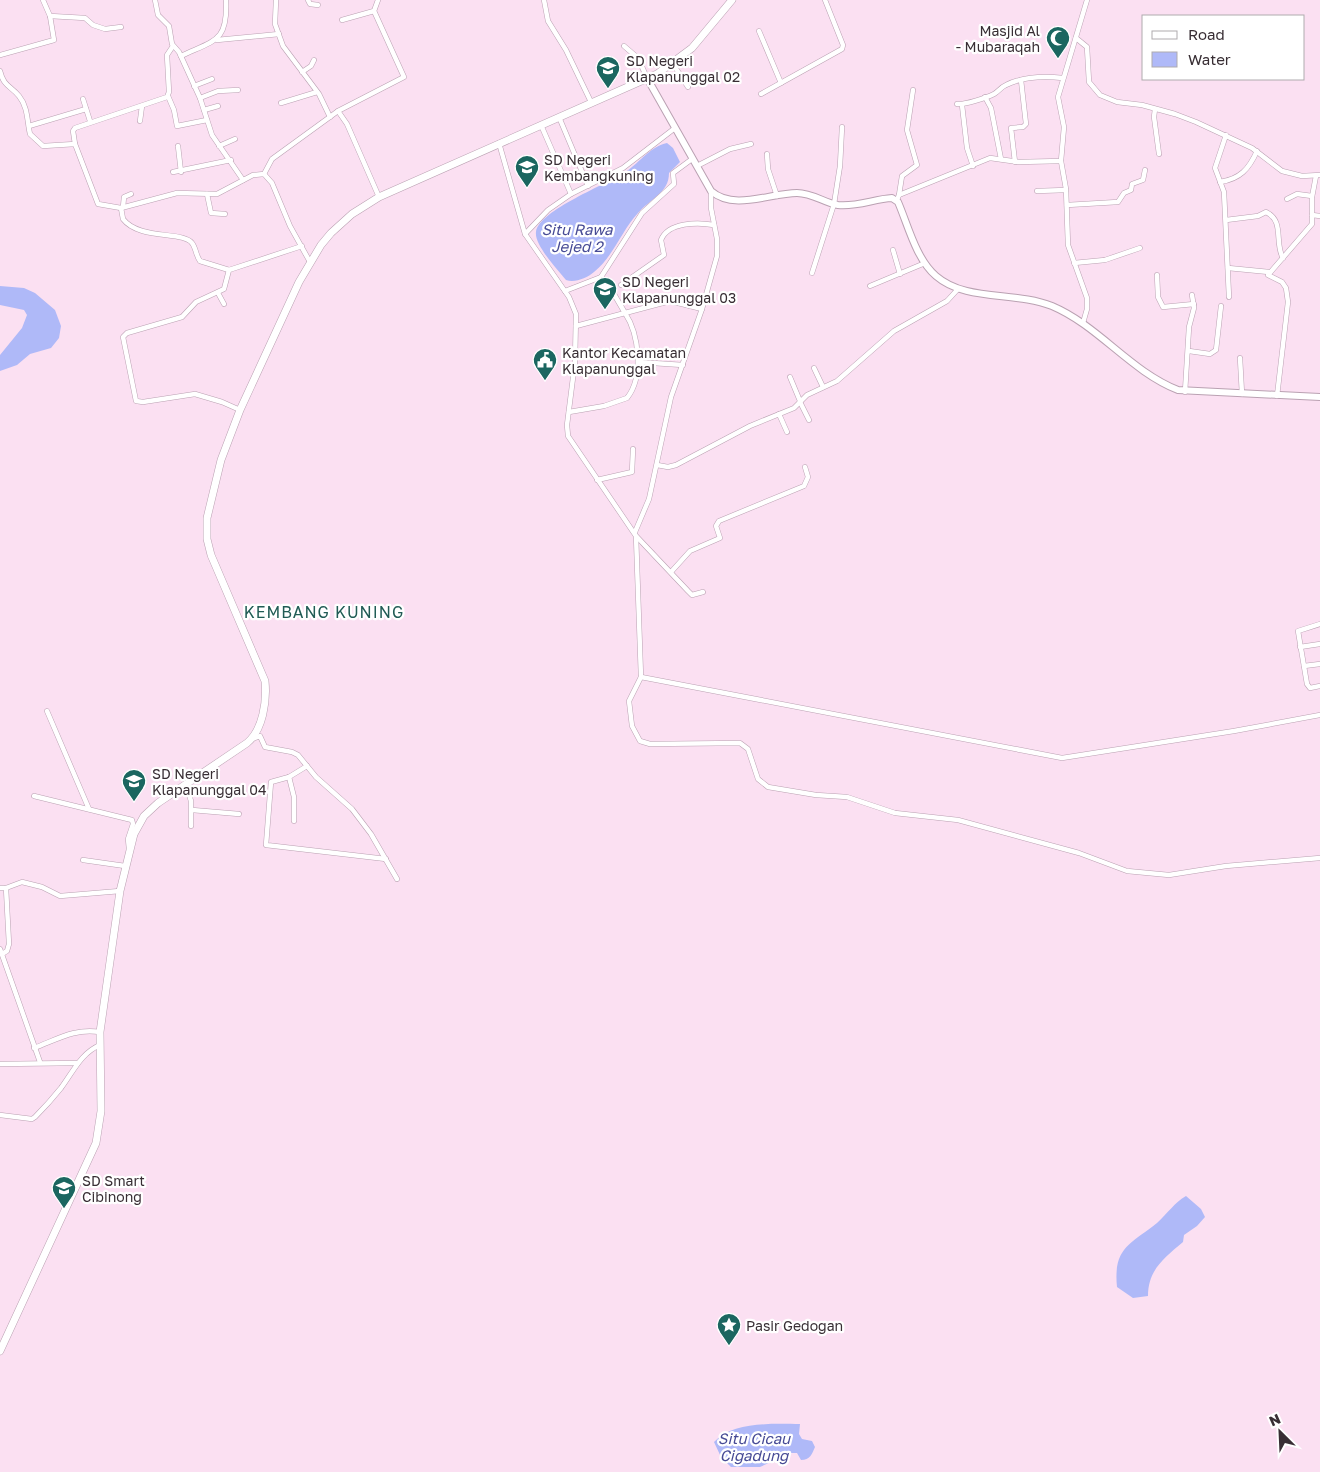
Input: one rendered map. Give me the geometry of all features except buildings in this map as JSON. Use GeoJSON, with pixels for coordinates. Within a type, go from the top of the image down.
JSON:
{"type":"FeatureCollection","features":[{"type":"Feature","properties":{"kind":"main road"},"geometry":{"type":"LineString","coordinates":[[0,1351],[96,1143],[101,1111],[100,1032],[120,891],[134,834],[144,816],[158,803],[252,739],[259,726],[264,708],[264,680],[216,567],[207,539],[207,518],[221,460],[240,410],[310,262],[321,245],[340,224],[379,197],[647,78],[673,64],[702,38],[732,0]]}},
{"type":"Feature","properties":{"kind":"street"},"geometry":{"type":"LineString","coordinates":[[0,55],[52,42],[55,36],[50,16],[43,0]]}},
{"type":"Feature","properties":{"kind":"street"},"geometry":{"type":"LineString","coordinates":[[155,0],[158,15],[168,26],[173,46],[181,56],[200,98],[212,135],[243,180]]}},
{"type":"Feature","properties":{"kind":"street"},"geometry":{"type":"LineString","coordinates":[[217,40],[226,25],[226,0]]}},
{"type":"Feature","properties":{"kind":"street"},"geometry":{"type":"LineString","coordinates":[[276,0],[275,24],[283,46],[318,92],[330,117]]}},
{"type":"Feature","properties":{"kind":"street"},"geometry":{"type":"LineString","coordinates":[[308,0],[310,4],[318,5]]}},
{"type":"Feature","properties":{"kind":"street"},"geometry":{"type":"LineString","coordinates":[[264,174],[272,160],[338,111],[404,77],[374,10],[378,0]]}},
{"type":"Feature","properties":{"kind":"street"},"geometry":{"type":"LineString","coordinates":[[544,0],[548,21],[566,50],[591,102]]}},
{"type":"Feature","properties":{"kind":"street"},"geometry":{"type":"LineString","coordinates":[[761,94],[842,49],[843,45],[825,0]]}},
{"type":"Feature","properties":{"kind":"street"},"geometry":{"type":"LineString","coordinates":[[1082,323],[1087,309],[1087,298],[1068,245],[1066,190],[1061,161],[1064,127],[1058,97],[1087,0]]}},
{"type":"Feature","properties":{"kind":"street"},"geometry":{"type":"LineString","coordinates":[[342,20],[374,10]]}},
{"type":"Feature","properties":{"kind":"street"},"geometry":{"type":"LineString","coordinates":[[50,16],[85,18],[93,25],[105,28],[121,27]]}},
{"type":"Feature","properties":{"kind":"street"},"geometry":{"type":"LineString","coordinates":[[759,31],[781,83]]}},
{"type":"Feature","properties":{"kind":"street"},"geometry":{"type":"LineString","coordinates":[[181,56],[217,40],[279,34]]}},
{"type":"Feature","properties":{"kind":"street"},"geometry":{"type":"LineString","coordinates":[[1076,38],[1087,47],[1089,82],[1100,95],[1116,102],[1175,114],[1257,151],[1282,171],[1296,176],[1318,175],[1312,196],[1312,224],[1309,230],[1269,272]]}},
{"type":"Feature","properties":{"kind":"street"},"geometry":{"type":"LineString","coordinates":[[173,46],[167,55],[168,96],[178,126],[207,120]]}},
{"type":"Feature","properties":{"kind":"street"},"geometry":{"type":"LineString","coordinates":[[624,46],[638,58],[647,78],[696,166],[711,191],[721,198],[733,200],[790,193],[807,194],[834,204],[853,205],[898,198],[990,158],[1015,162],[1061,161]]}},
{"type":"Feature","properties":{"kind":"street"},"geometry":{"type":"LineString","coordinates":[[302,72],[312,65],[314,60]]}},
{"type":"Feature","properties":{"kind":"street"},"geometry":{"type":"LineString","coordinates":[[673,64],[688,87]]}},
{"type":"Feature","properties":{"kind":"street"},"geometry":{"type":"LineString","coordinates":[[0,71],[4,83],[20,99],[29,118],[30,134],[43,146],[74,144]]}},
{"type":"Feature","properties":{"kind":"street"},"geometry":{"type":"LineString","coordinates":[[973,166],[967,148],[959,105],[994,94],[1006,85],[1021,80],[1045,75],[1063,78]]}},
{"type":"Feature","properties":{"kind":"street"},"geometry":{"type":"LineString","coordinates":[[194,86],[212,79]]}},
{"type":"Feature","properties":{"kind":"street"},"geometry":{"type":"LineString","coordinates":[[1015,162],[1011,128],[1026,125],[1021,80]]}},
{"type":"Feature","properties":{"kind":"street"},"geometry":{"type":"LineString","coordinates":[[200,98],[218,91],[238,90]]}},
{"type":"Feature","properties":{"kind":"street"},"geometry":{"type":"LineString","coordinates":[[913,90],[907,130],[917,165],[902,176],[898,198],[925,263],[936,276],[958,289],[1016,296],[1039,302],[1082,323],[1126,358],[1165,384],[1185,392],[1320,397]]}},
{"type":"Feature","properties":{"kind":"street"},"geometry":{"type":"LineString","coordinates":[[281,102],[318,92]]}},
{"type":"Feature","properties":{"kind":"street"},"geometry":{"type":"LineString","coordinates":[[168,96],[74,129],[74,144],[98,204],[122,208],[177,192],[221,193],[253,175],[264,174]]}},
{"type":"Feature","properties":{"kind":"street"},"geometry":{"type":"LineString","coordinates":[[985,97],[991,108],[1001,159]]}},
{"type":"Feature","properties":{"kind":"street"},"geometry":{"type":"LineString","coordinates":[[83,100],[90,122]]}},
{"type":"Feature","properties":{"kind":"street"},"geometry":{"type":"LineString","coordinates":[[140,121],[142,106]]}},
{"type":"Feature","properties":{"kind":"street"},"geometry":{"type":"LineString","coordinates":[[204,110],[218,106]]}},
{"type":"Feature","properties":{"kind":"street"},"geometry":{"type":"LineString","coordinates":[[29,126],[86,109]]}},
{"type":"Feature","properties":{"kind":"street"},"geometry":{"type":"LineString","coordinates":[[1155,109],[1154,117],[1159,154]]}},
{"type":"Feature","properties":{"kind":"street"},"geometry":{"type":"LineString","coordinates":[[338,111],[347,124],[379,197]]}},
{"type":"Feature","properties":{"kind":"street"},"geometry":{"type":"LineString","coordinates":[[559,117],[588,186]]}},
{"type":"Feature","properties":{"kind":"street"},"geometry":{"type":"LineString","coordinates":[[541,125],[571,194]]}},
{"type":"Feature","properties":{"kind":"street"},"geometry":{"type":"LineString","coordinates":[[812,273],[834,204],[840,166],[842,127]]}},
{"type":"Feature","properties":{"kind":"street"},"geometry":{"type":"LineString","coordinates":[[525,234],[548,210],[571,194],[623,168],[675,128]]}},
{"type":"Feature","properties":{"kind":"street"},"geometry":{"type":"LineString","coordinates":[[1226,136],[1215,166],[1224,192],[1229,297]]}},
{"type":"Feature","properties":{"kind":"street"},"geometry":{"type":"LineString","coordinates":[[219,146],[235,139]]}},
{"type":"Feature","properties":{"kind":"street"},"geometry":{"type":"LineString","coordinates":[[499,143],[525,234],[537,254],[566,291],[573,306],[576,326],[575,362],[566,425],[568,436],[636,534],[692,595],[703,592]]}},
{"type":"Feature","properties":{"kind":"street"},"geometry":{"type":"LineString","coordinates":[[696,166],[730,148],[741,144],[751,144]]}},
{"type":"Feature","properties":{"kind":"street"},"geometry":{"type":"LineString","coordinates":[[178,146],[181,172]]}},
{"type":"Feature","properties":{"kind":"street"},"geometry":{"type":"LineString","coordinates":[[1220,182],[1236,178],[1244,172],[1257,151]]}},
{"type":"Feature","properties":{"kind":"street"},"geometry":{"type":"LineString","coordinates":[[766,154],[768,169],[777,196]]}},
{"type":"Feature","properties":{"kind":"street"},"geometry":{"type":"LineString","coordinates":[[566,291],[600,277],[642,213],[674,184],[674,173],[692,159]]}},
{"type":"Feature","properties":{"kind":"street"},"geometry":{"type":"LineString","coordinates":[[173,172],[181,172],[230,160]]}},
{"type":"Feature","properties":{"kind":"street"},"geometry":{"type":"LineString","coordinates":[[1067,205],[1118,202],[1124,193],[1131,190],[1132,184],[1143,180],[1145,170]]}},
{"type":"Feature","properties":{"kind":"street"},"geometry":{"type":"LineString","coordinates":[[264,174],[272,183],[290,226],[310,262]]}},
{"type":"Feature","properties":{"kind":"street"},"geometry":{"type":"LineString","coordinates":[[1037,192],[1066,190]]}},
{"type":"Feature","properties":{"kind":"street"},"geometry":{"type":"LineString","coordinates":[[711,191],[717,239],[716,256],[702,309],[671,397],[649,499],[636,534],[640,677],[629,701],[632,726],[640,741],[650,744],[740,743],[748,749],[758,779],[768,787],[816,795],[847,797],[889,812],[971,823],[1079,853],[1137,873],[1169,875],[1226,866],[1320,858]]}},
{"type":"Feature","properties":{"kind":"street"},"geometry":{"type":"LineString","coordinates":[[131,194],[124,197],[123,219],[134,227],[153,234],[187,240],[193,245],[200,261],[229,270],[302,246]]}},
{"type":"Feature","properties":{"kind":"street"},"geometry":{"type":"LineString","coordinates":[[207,194],[211,213],[225,214]]}},
{"type":"Feature","properties":{"kind":"street"},"geometry":{"type":"LineString","coordinates":[[1287,199],[1297,194],[1312,196]]}},
{"type":"Feature","properties":{"kind":"street"},"geometry":{"type":"LineString","coordinates":[[1226,220],[1258,216],[1266,212],[1270,214],[1277,222],[1278,246],[1283,258]]}},
{"type":"Feature","properties":{"kind":"street"},"geometry":{"type":"LineString","coordinates":[[1312,216],[1320,216]]}},
{"type":"Feature","properties":{"kind":"street"},"geometry":{"type":"LineString","coordinates":[[621,285],[664,255],[661,240],[665,234],[691,223],[714,225]]}},
{"type":"Feature","properties":{"kind":"street"},"geometry":{"type":"LineString","coordinates":[[1074,263],[1105,260],[1140,248]]}},
{"type":"Feature","properties":{"kind":"street"},"geometry":{"type":"LineString","coordinates":[[894,250],[900,274]]}},
{"type":"Feature","properties":{"kind":"street"},"geometry":{"type":"LineString","coordinates":[[870,286],[925,263]]}},
{"type":"Feature","properties":{"kind":"street"},"geometry":{"type":"LineString","coordinates":[[1228,268],[1269,272]]}},
{"type":"Feature","properties":{"kind":"street"},"geometry":{"type":"LineString","coordinates":[[229,270],[224,289],[196,302],[179,319],[127,333],[123,337],[136,401],[143,402],[195,394],[222,402],[240,410]]}},
{"type":"Feature","properties":{"kind":"street"},"geometry":{"type":"LineString","coordinates":[[1269,272],[1270,277],[1282,282],[1288,300],[1277,396]]}},
{"type":"Feature","properties":{"kind":"street"},"geometry":{"type":"LineString","coordinates":[[1157,275],[1158,296],[1163,307],[1194,304]]}},
{"type":"Feature","properties":{"kind":"street"},"geometry":{"type":"LineString","coordinates":[[569,412],[622,401],[627,398],[635,381],[638,362],[634,331],[611,289],[600,277]]}},
{"type":"Feature","properties":{"kind":"street"},"geometry":{"type":"LineString","coordinates":[[656,465],[668,467],[676,465],[750,426],[794,408],[806,395],[840,378],[894,331],[947,301],[958,289]]}},
{"type":"Feature","properties":{"kind":"street"},"geometry":{"type":"LineString","coordinates":[[218,293],[224,304]]}},
{"type":"Feature","properties":{"kind":"street"},"geometry":{"type":"LineString","coordinates":[[1185,392],[1189,352],[1189,327],[1194,314],[1192,295]]}},
{"type":"Feature","properties":{"kind":"street"},"geometry":{"type":"LineString","coordinates":[[576,326],[670,301],[702,309]]}},
{"type":"Feature","properties":{"kind":"street"},"geometry":{"type":"LineString","coordinates":[[1189,352],[1210,354],[1216,350],[1221,306]]}},
{"type":"Feature","properties":{"kind":"street"},"geometry":{"type":"LineString","coordinates":[[1240,358],[1242,394]]}},
{"type":"Feature","properties":{"kind":"street"},"geometry":{"type":"LineString","coordinates":[[638,362],[683,364]]}},
{"type":"Feature","properties":{"kind":"street"},"geometry":{"type":"LineString","coordinates":[[814,368],[823,387]]}},
{"type":"Feature","properties":{"kind":"street"},"geometry":{"type":"LineString","coordinates":[[790,377],[809,420]]}},
{"type":"Feature","properties":{"kind":"street"},"geometry":{"type":"LineString","coordinates":[[779,414],[787,432]]}},
{"type":"Feature","properties":{"kind":"street"},"geometry":{"type":"LineString","coordinates":[[597,480],[632,472],[633,449]]}},
{"type":"Feature","properties":{"kind":"street"},"geometry":{"type":"LineString","coordinates":[[671,572],[690,551],[720,538],[716,526],[719,521],[804,486],[808,477],[806,467]]}},
{"type":"Feature","properties":{"kind":"street"},"geometry":{"type":"LineString","coordinates":[[1320,624],[1299,629],[1300,647],[1308,686],[1320,686]]}},
{"type":"Feature","properties":{"kind":"street"},"geometry":{"type":"LineString","coordinates":[[1300,647],[1320,644]]}},
{"type":"Feature","properties":{"kind":"street"},"geometry":{"type":"LineString","coordinates":[[1304,666],[1320,664]]}},
{"type":"Feature","properties":{"kind":"street"},"geometry":{"type":"LineString","coordinates":[[640,677],[1062,758],[1234,731],[1320,715]]}},
{"type":"Feature","properties":{"kind":"street"},"geometry":{"type":"LineString","coordinates":[[48,711],[89,809]]}},
{"type":"Feature","properties":{"kind":"street"},"geometry":{"type":"LineString","coordinates":[[252,739],[260,736],[265,747],[295,753],[357,814],[397,879]]}},
{"type":"Feature","properties":{"kind":"street"},"geometry":{"type":"LineString","coordinates":[[307,766],[289,777],[271,782],[266,845],[386,859]]}},
{"type":"Feature","properties":{"kind":"street"},"geometry":{"type":"LineString","coordinates":[[289,777],[294,797],[294,821]]}},
{"type":"Feature","properties":{"kind":"street"},"geometry":{"type":"LineString","coordinates":[[186,785],[192,810],[191,826]]}},
{"type":"Feature","properties":{"kind":"street"},"geometry":{"type":"LineString","coordinates":[[34,796],[132,820],[133,824],[128,839],[130,851]]}},
{"type":"Feature","properties":{"kind":"street"},"geometry":{"type":"LineString","coordinates":[[192,810],[239,814]]}},
{"type":"Feature","properties":{"kind":"street"},"geometry":{"type":"LineString","coordinates":[[83,860],[125,866]]}},
{"type":"Feature","properties":{"kind":"street"},"geometry":{"type":"LineString","coordinates":[[0,888],[6,888],[22,882],[42,887],[60,896],[120,891]]}},
{"type":"Feature","properties":{"kind":"street"},"geometry":{"type":"LineString","coordinates":[[6,888],[9,944],[7,951],[1,951],[40,1062]]}},
{"type":"Feature","properties":{"kind":"street"},"geometry":{"type":"LineString","coordinates":[[34,1048],[73,1031],[100,1032]]}},
{"type":"Feature","properties":{"kind":"street"},"geometry":{"type":"LineString","coordinates":[[0,1115],[32,1119],[35,1117],[60,1089],[77,1063],[88,1052],[100,1045]]}},
{"type":"Feature","properties":{"kind":"street"},"geometry":{"type":"LineString","coordinates":[[0,1064],[77,1063]]}},
{"type":"Feature","properties":{"kind":"water","name":"Situ Rawa Jejed 2"},"geometry":{"type":"Polygon","coordinates":[[[667,143],[673,148],[680,162],[669,173],[666,186],[632,220],[601,266],[584,278],[573,281],[566,280],[539,244],[536,232],[540,224],[561,206],[627,171],[656,147],[667,143]]]}},
{"type":"Feature","properties":{"kind":"water"},"geometry":{"type":"Polygon","coordinates":[[[0,286],[24,288],[35,293],[55,310],[61,326],[59,338],[51,348],[30,354],[17,365],[0,371],[0,355],[22,328],[27,315],[24,310],[0,305],[0,286]]]}},
{"type":"Feature","properties":{"kind":"water"},"geometry":{"type":"Polygon","coordinates":[[[1186,1196],[1201,1209],[1205,1217],[1197,1226],[1184,1235],[1183,1242],[1158,1265],[1151,1279],[1148,1296],[1133,1298],[1117,1287],[1118,1263],[1121,1255],[1132,1242],[1157,1223],[1186,1196]]]}},
{"type":"Feature","properties":{"kind":"water","name":"Situ Cicau Cigadung"},"geometry":{"type":"Polygon","coordinates":[[[766,1424],[800,1424],[799,1434],[802,1439],[812,1441],[815,1447],[810,1456],[804,1460],[801,1460],[797,1453],[791,1453],[760,1467],[731,1467],[721,1457],[714,1442],[722,1435],[742,1427],[766,1424]]]}},
{"type":"Feature","properties":{"kind":"place","name":"Masjid Al - Mubaraqah"},"geometry":{"type":"Point","coordinates":[1058,59]}},
{"type":"Feature","properties":{"kind":"place","name":"SD Negeri Klapanunggal 02"},"geometry":{"type":"Point","coordinates":[608,89]}},
{"type":"Feature","properties":{"kind":"place","name":"SD Negeri Kembangkuning"},"geometry":{"type":"Point","coordinates":[527,188]}},
{"type":"Feature","properties":{"kind":"place","name":"SD Negeri Klapanunggal 03"},"geometry":{"type":"Point","coordinates":[605,310]}},
{"type":"Feature","properties":{"kind":"place","name":"Kantor Kecamatan Klapanunggal"},"geometry":{"type":"Point","coordinates":[545,381]}},
{"type":"Feature","properties":{"kind":"place","name":"SD Negeri Klapanunggal 04"},"geometry":{"type":"Point","coordinates":[134,802]}},
{"type":"Feature","properties":{"kind":"place","name":"SD Smart Cibinong"},"geometry":{"type":"Point","coordinates":[64,1209]}},
{"type":"Feature","properties":{"kind":"place","name":"Pasir Gedogan"},"geometry":{"type":"Point","coordinates":[729,1346]}},
{"type":"Feature","properties":{"kind":"district","name":"KEMBANG KUNING"},"geometry":{"type":"Point","coordinates":[324,612]}}]}
